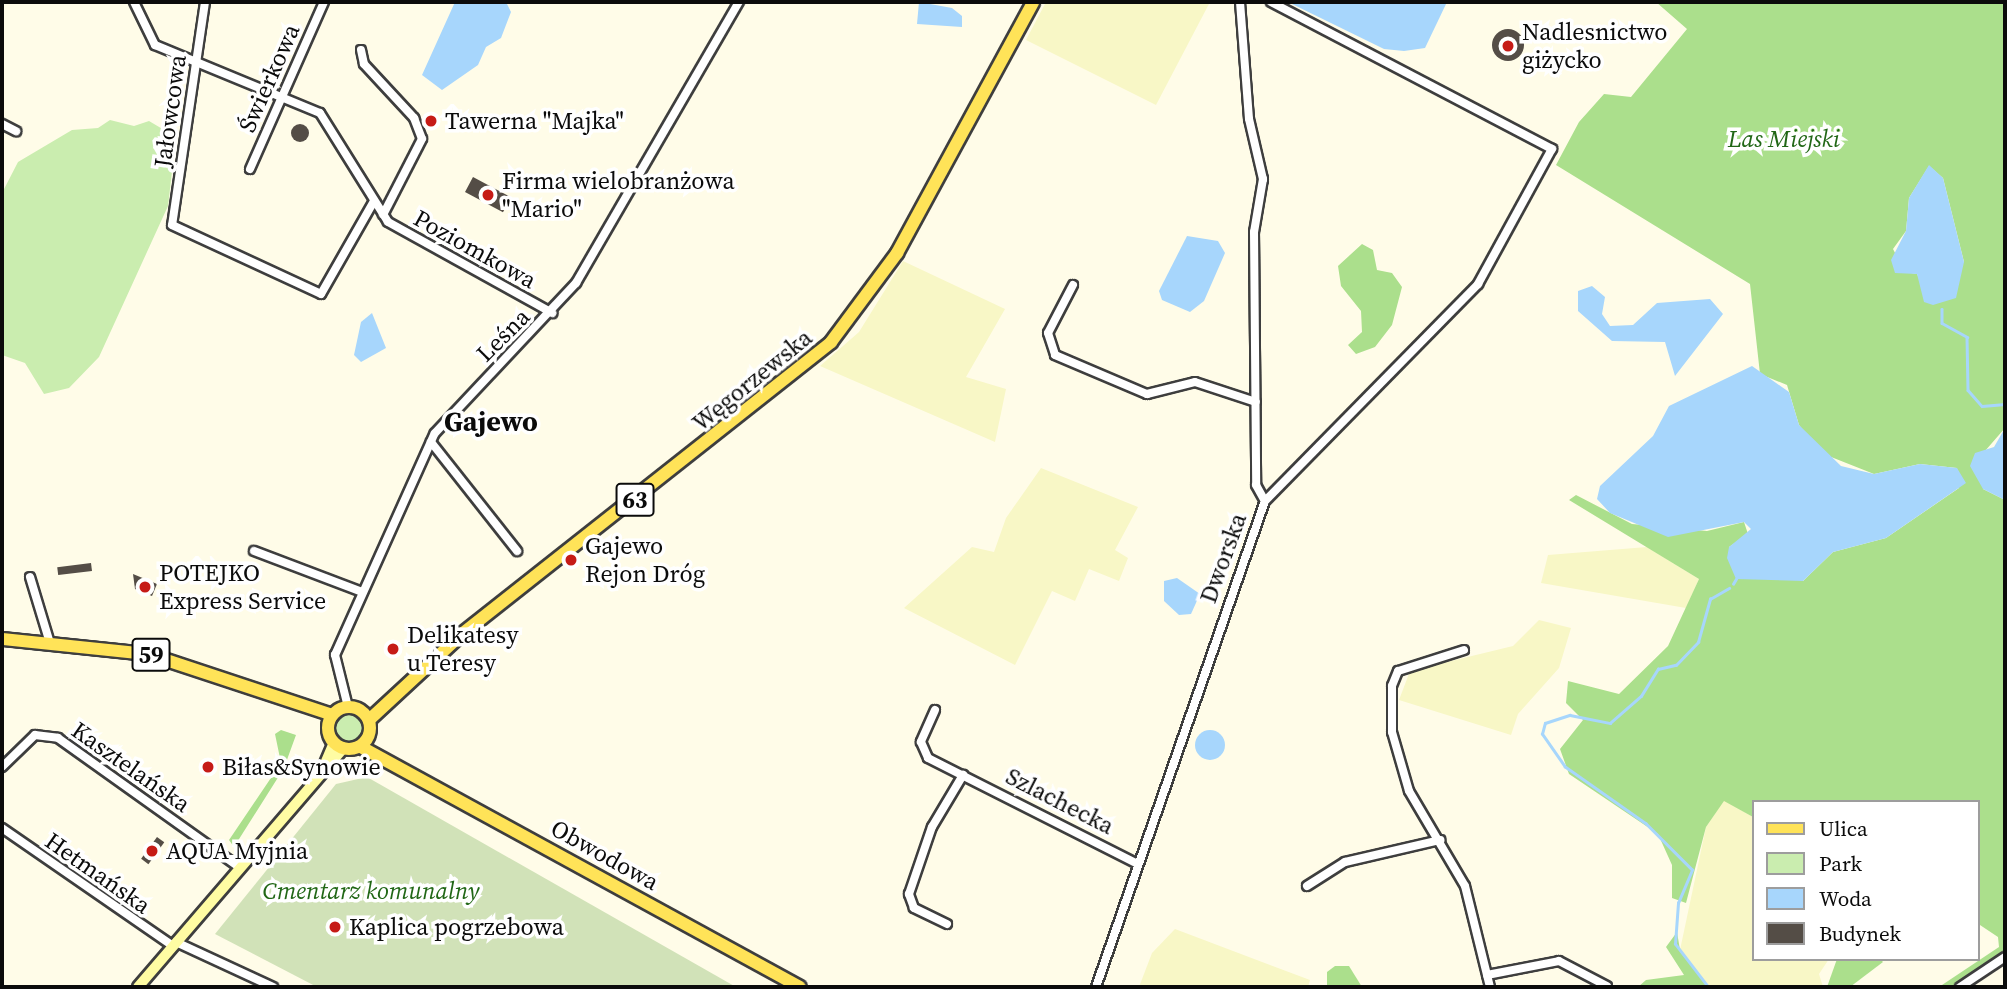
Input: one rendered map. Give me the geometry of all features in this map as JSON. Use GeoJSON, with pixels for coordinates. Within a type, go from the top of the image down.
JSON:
{"type":"FeatureCollection","features":[{"type":"Feature","properties":{"kind":"main road","name":"Węgorzewska"},"geometry":{"type":"LineString","coordinates":[[369,720],[388,696],[797,374],[838,335],[897,253],[1033,2]]}},
{"type":"Feature","properties":{"kind":"main road","name":"59"},"geometry":{"type":"LineString","coordinates":[[2,639],[49,640],[169,660],[330,720]]}},
{"type":"Feature","properties":{"kind":"main road","name":"Węgorzewska"},"geometry":{"type":"LineString","coordinates":[[330,720],[388,696]]}},
{"type":"Feature","properties":{"kind":"main road"},"geometry":{"type":"LineString","coordinates":[[330,720],[338,746],[365,741],[369,720],[354,708]]}},
{"type":"Feature","properties":{"kind":"main road","name":"Obwodowa"},"geometry":{"type":"LineString","coordinates":[[365,741],[389,759],[800,987]]}},
{"type":"Feature","properties":{"kind":"street","name":"Poziomkowa"},"geometry":{"type":"LineString","coordinates":[[134,2],[148,38],[199,63],[283,93],[320,113],[383,215],[552,313]]}},
{"type":"Feature","properties":{"kind":"street","name":"Jałowcowa"},"geometry":{"type":"LineString","coordinates":[[205,2],[199,63],[172,225],[321,294],[374,201]]}},
{"type":"Feature","properties":{"kind":"street","name":"Świerkowa"},"geometry":{"type":"LineString","coordinates":[[250,169],[324,2]]}},
{"type":"Feature","properties":{"kind":"street","name":"Leśna"},"geometry":{"type":"LineString","coordinates":[[354,708],[335,655],[431,442],[552,313],[589,262],[739,2]]}},
{"type":"Feature","properties":{"kind":"street","name":"Dworska"},"geometry":{"type":"LineString","coordinates":[[1096,987],[1265,501],[1256,489],[1254,232],[1263,190],[1249,119],[1240,2]]}},
{"type":"Feature","properties":{"kind":"street"},"geometry":{"type":"LineString","coordinates":[[1265,501],[1478,284],[1552,149],[1271,2]]}},
{"type":"Feature","properties":{"kind":"street"},"geometry":{"type":"LineString","coordinates":[[361,50],[365,64],[414,118],[422,139],[383,215]]}},
{"type":"Feature","properties":{"kind":"street"},"geometry":{"type":"LineString","coordinates":[[2,124],[16,131]]}},
{"type":"Feature","properties":{"kind":"street"},"geometry":{"type":"LineString","coordinates":[[1073,285],[1048,333],[1055,355],[1147,394],[1195,382],[1256,402]]}},
{"type":"Feature","properties":{"kind":"street"},"geometry":{"type":"LineString","coordinates":[[431,442],[517,551]]}},
{"type":"Feature","properties":{"kind":"street"},"geometry":{"type":"LineString","coordinates":[[254,551],[362,592]]}},
{"type":"Feature","properties":{"kind":"street"},"geometry":{"type":"LineString","coordinates":[[30,577],[49,640]]}},
{"type":"Feature","properties":{"kind":"street"},"geometry":{"type":"LineString","coordinates":[[1465,650],[1403,666],[1392,687],[1398,763],[1465,886],[1490,987]]}},
{"type":"Feature","properties":{"kind":"street","name":"Szlachecka"},"geometry":{"type":"LineString","coordinates":[[935,710],[921,748],[963,775],[1138,864]]}},
{"type":"Feature","properties":{"kind":"street","name":"Kasztelańska"},"geometry":{"type":"LineString","coordinates":[[2,767],[27,739],[58,738],[240,869]]}},
{"type":"Feature","properties":{"kind":"street"},"geometry":{"type":"LineString","coordinates":[[138,987],[240,869],[338,746]]}},
{"type":"Feature","properties":{"kind":"street"},"geometry":{"type":"LineString","coordinates":[[947,924],[914,908],[909,894],[932,827],[963,775]]}},
{"type":"Feature","properties":{"kind":"street","name":"Hetmańska"},"geometry":{"type":"LineString","coordinates":[[2,828],[175,944],[273,987]]}},
{"type":"Feature","properties":{"kind":"street"},"geometry":{"type":"LineString","coordinates":[[1307,886],[1345,862],[1440,840]]}},
{"type":"Feature","properties":{"kind":"street"},"geometry":{"type":"LineString","coordinates":[[1960,987],[2005,957]]}},
{"type":"Feature","properties":{"kind":"street"},"geometry":{"type":"LineString","coordinates":[[1487,975],[1559,961],[1607,986]]}},
{"type":"Feature","properties":{"kind":"green space"},"geometry":{"type":"Polygon","coordinates":[[[1046,2],[1210,2],[1156,105],[1026,40],[1046,2]]]}},
{"type":"Feature","properties":{"kind":"green space","name":"Las Miejski"},"geometry":{"type":"Polygon","coordinates":[[[1656,2],[2005,2],[2005,428],[1985,451],[1983,489],[2005,500],[2005,964],[1969,987],[1939,987],[1999,947],[1998,937],[1979,924],[1979,800],[1752,800],[1752,816],[1724,801],[1706,827],[1686,903],[1672,898],[1672,865],[1658,834],[1569,774],[1560,749],[1583,720],[1566,703],[1568,681],[1619,694],[1668,646],[1699,579],[1569,500],[1576,495],[1632,524],[1707,531],[1744,522],[1748,534],[1729,547],[1803,581],[1833,552],[1886,538],[1959,488],[1957,468],[1920,464],[1874,474],[1821,453],[1799,425],[1787,385],[1760,374],[1750,284],[1556,165],[1579,122],[1604,94],[1631,97],[1687,29],[1656,2]],[[1929,166],[1909,198],[1906,231],[1893,249],[1905,272],[1917,274],[1924,288],[1964,262],[1943,178],[1929,166]]]}},
{"type":"Feature","properties":{"kind":"green space"},"geometry":{"type":"Polygon","coordinates":[[[110,120],[134,126],[149,121],[176,137],[168,206],[99,357],[69,388],[44,394],[25,363],[2,355],[2,193],[18,162],[72,130],[98,128],[110,120]]]}},
{"type":"Feature","properties":{"kind":"green space"},"geometry":{"type":"Polygon","coordinates":[[[1362,244],[1373,250],[1377,270],[1392,273],[1402,287],[1392,325],[1375,347],[1356,354],[1348,345],[1362,332],[1361,311],[1341,286],[1338,266],[1362,244]]]}},
{"type":"Feature","properties":{"kind":"green space"},"geometry":{"type":"Polygon","coordinates":[[[903,261],[1005,309],[966,377],[1006,389],[995,442],[820,366],[859,332],[903,261]]]}},
{"type":"Feature","properties":{"kind":"green space"},"geometry":{"type":"Polygon","coordinates":[[[1041,468],[1138,507],[1115,550],[1128,558],[1119,581],[1089,569],[1075,601],[1052,591],[1015,665],[904,608],[972,547],[994,552],[1006,518],[1041,468]]]}},
{"type":"Feature","properties":{"kind":"green space"},"geometry":{"type":"Polygon","coordinates":[[[1647,547],[1699,579],[1686,608],[1541,583],[1548,555],[1647,547]]]}},
{"type":"Feature","properties":{"kind":"green space"},"geometry":{"type":"Polygon","coordinates":[[[1539,620],[1571,628],[1559,668],[1518,714],[1511,735],[1399,700],[1410,671],[1513,646],[1539,620]]]}},
{"type":"Feature","properties":{"kind":"green space"},"geometry":{"type":"Polygon","coordinates":[[[350,713],[361,717],[365,728],[361,739],[350,743],[339,739],[335,728],[339,717],[350,713]]]}},
{"type":"Feature","properties":{"kind":"green space"},"geometry":{"type":"Polygon","coordinates":[[[281,730],[296,735],[284,768],[234,847],[229,840],[281,763],[275,734],[281,730]]]}},
{"type":"Feature","properties":{"kind":"green space","name":"Cmentarz komunalny"},"geometry":{"type":"Polygon","coordinates":[[[367,777],[736,987],[317,987],[215,934],[336,784],[367,777]]]}},
{"type":"Feature","properties":{"kind":"green space"},"geometry":{"type":"Polygon","coordinates":[[[1724,800],[1752,816],[1752,961],[1828,961],[1819,974],[1823,987],[1708,987],[1680,950],[1706,827],[1724,800]]]}},
{"type":"Feature","properties":{"kind":"green space"},"geometry":{"type":"Polygon","coordinates":[[[1175,929],[1310,980],[1308,987],[1139,987],[1152,953],[1175,929]]]}},
{"type":"Feature","properties":{"kind":"green space"},"geometry":{"type":"Polygon","coordinates":[[[1677,932],[1680,950],[1708,987],[1638,987],[1646,980],[1684,975],[1666,947],[1677,932]]]}},
{"type":"Feature","properties":{"kind":"green space"},"geometry":{"type":"Polygon","coordinates":[[[1836,961],[1883,962],[1850,987],[1827,987],[1836,961]]]}},
{"type":"Feature","properties":{"kind":"green space"},"geometry":{"type":"Polygon","coordinates":[[[1335,966],[1349,966],[1362,987],[1327,987],[1327,972],[1335,966]]]}},
{"type":"Feature","properties":{"kind":"water"},"geometry":{"type":"Polygon","coordinates":[[[455,2],[506,2],[511,12],[501,38],[486,47],[478,65],[442,90],[422,75],[455,2]]]}},
{"type":"Feature","properties":{"kind":"water"},"geometry":{"type":"Polygon","coordinates":[[[919,2],[952,8],[962,16],[962,27],[917,24],[919,2]]]}},
{"type":"Feature","properties":{"kind":"water"},"geometry":{"type":"Polygon","coordinates":[[[1288,2],[1447,2],[1425,48],[1404,51],[1384,49],[1288,2]]]}},
{"type":"Feature","properties":{"kind":"water"},"geometry":{"type":"Polygon","coordinates":[[[1929,165],[1943,178],[1964,262],[1956,298],[1933,305],[1924,302],[1917,274],[1895,273],[1891,260],[1906,231],[1909,198],[1929,165]]]}},
{"type":"Feature","properties":{"kind":"water"},"geometry":{"type":"Polygon","coordinates":[[[1187,236],[1218,241],[1225,253],[1204,301],[1190,312],[1162,300],[1159,291],[1187,236]]]}},
{"type":"Feature","properties":{"kind":"water"},"geometry":{"type":"Polygon","coordinates":[[[1592,286],[1605,297],[1602,314],[1610,326],[1633,325],[1657,303],[1710,299],[1723,314],[1675,376],[1665,342],[1612,341],[1578,311],[1578,291],[1592,286]]]}},
{"type":"Feature","properties":{"kind":"water"},"geometry":{"type":"Polygon","coordinates":[[[372,313],[386,348],[361,362],[354,355],[361,322],[372,313]]]}},
{"type":"Feature","properties":{"kind":"water"},"geometry":{"type":"Polygon","coordinates":[[[1752,366],[1789,392],[1799,425],[1841,466],[1874,474],[1920,464],[1957,468],[1966,483],[1886,538],[1833,552],[1803,581],[1736,579],[1727,558],[1729,547],[1751,529],[1744,522],[1668,537],[1610,513],[1597,499],[1600,486],[1653,436],[1669,406],[1752,366]]]}},
{"type":"Feature","properties":{"kind":"water"},"geometry":{"type":"Polygon","coordinates":[[[2005,428],[2005,500],[1983,489],[1970,466],[1975,453],[1994,447],[2005,428]]]}},
{"type":"Feature","properties":{"kind":"water"},"geometry":{"type":"Polygon","coordinates":[[[1177,578],[1200,594],[1191,614],[1179,615],[1164,601],[1164,581],[1177,578]]]}},
{"type":"Feature","properties":{"kind":"water"},"geometry":{"type":"Polygon","coordinates":[[[1210,730],[1221,734],[1225,745],[1221,756],[1210,760],[1199,756],[1195,745],[1199,734],[1210,730]]]}},
{"type":"Feature","properties":{"kind":"building","name":"Nadlesnictwo giżycko"},"geometry":{"type":"Polygon","coordinates":[[[1508,29],[1519,34],[1524,45],[1519,56],[1508,61],[1497,56],[1492,45],[1497,34],[1508,29]]]}},
{"type":"Feature","properties":{"kind":"building"},"geometry":{"type":"Polygon","coordinates":[[[296,124],[304,124],[309,133],[307,140],[296,142],[291,137],[291,129],[296,124]]]}},
{"type":"Feature","properties":{"kind":"building","name":"Firma wielobranżowa \"Mario\""},"geometry":{"type":"Polygon","coordinates":[[[473,177],[511,197],[503,212],[465,192],[473,177]]]}},
{"type":"Feature","properties":{"kind":"building"},"geometry":{"type":"Polygon","coordinates":[[[91,563],[92,571],[58,575],[57,567],[91,563]]]}},
{"type":"Feature","properties":{"kind":"building","name":"POTEJKO Express Service"},"geometry":{"type":"Polygon","coordinates":[[[133,574],[157,584],[152,596],[135,589],[133,574]]]}},
{"type":"Feature","properties":{"kind":"building","name":"AQUA Myjnia"},"geometry":{"type":"Polygon","coordinates":[[[157,837],[164,842],[148,864],[141,859],[157,837]]]}},
{"type":"Feature","properties":{"kind":"waterway"},"geometry":{"type":"LineString","coordinates":[[1942,309],[1942,323],[1967,337],[1968,390],[1982,406],[2005,404]]}},
{"type":"Feature","properties":{"kind":"waterway"},"geometry":{"type":"LineString","coordinates":[[1733,584],[1736,579]]}},
{"type":"Feature","properties":{"kind":"waterway"},"geometry":{"type":"LineString","coordinates":[[1708,987],[1675,944],[1678,903],[1692,870],[1646,824],[1565,767],[1542,734],[1545,723],[1570,715],[1610,723],[1641,696],[1658,669],[1676,665],[1698,642],[1710,599],[1729,588]]}},
{"type":"Feature","properties":{"kind":"place","name":"Nadlesnictwo giżycko"},"geometry":{"type":"Point","coordinates":[1508,46]}},
{"type":"Feature","properties":{"kind":"place","name":"Tawerna \"Majka\""},"geometry":{"type":"Point","coordinates":[431,121]}},
{"type":"Feature","properties":{"kind":"place","name":"Firma wielobranżowa \"Mario\""},"geometry":{"type":"Point","coordinates":[488,195]}},
{"type":"Feature","properties":{"kind":"place","name":"Gajewo Rejon Dróg"},"geometry":{"type":"Point","coordinates":[571,560]}},
{"type":"Feature","properties":{"kind":"place","name":"POTEJKO Express Service"},"geometry":{"type":"Point","coordinates":[145,587]}},
{"type":"Feature","properties":{"kind":"place","name":"Delikatesy u Teresy"},"geometry":{"type":"Point","coordinates":[393,649]}},
{"type":"Feature","properties":{"kind":"place","name":"Biłas&Synowie"},"geometry":{"type":"Point","coordinates":[208,767]}},
{"type":"Feature","properties":{"kind":"place","name":"AQUA Myjnia"},"geometry":{"type":"Point","coordinates":[152,851]}},
{"type":"Feature","properties":{"kind":"place","name":"Kaplica pogrzebowa"},"geometry":{"type":"Point","coordinates":[335,927]}},
{"type":"Feature","properties":{"kind":"district","name":"Gajewo"},"geometry":{"type":"Point","coordinates":[491,421]}}]}
